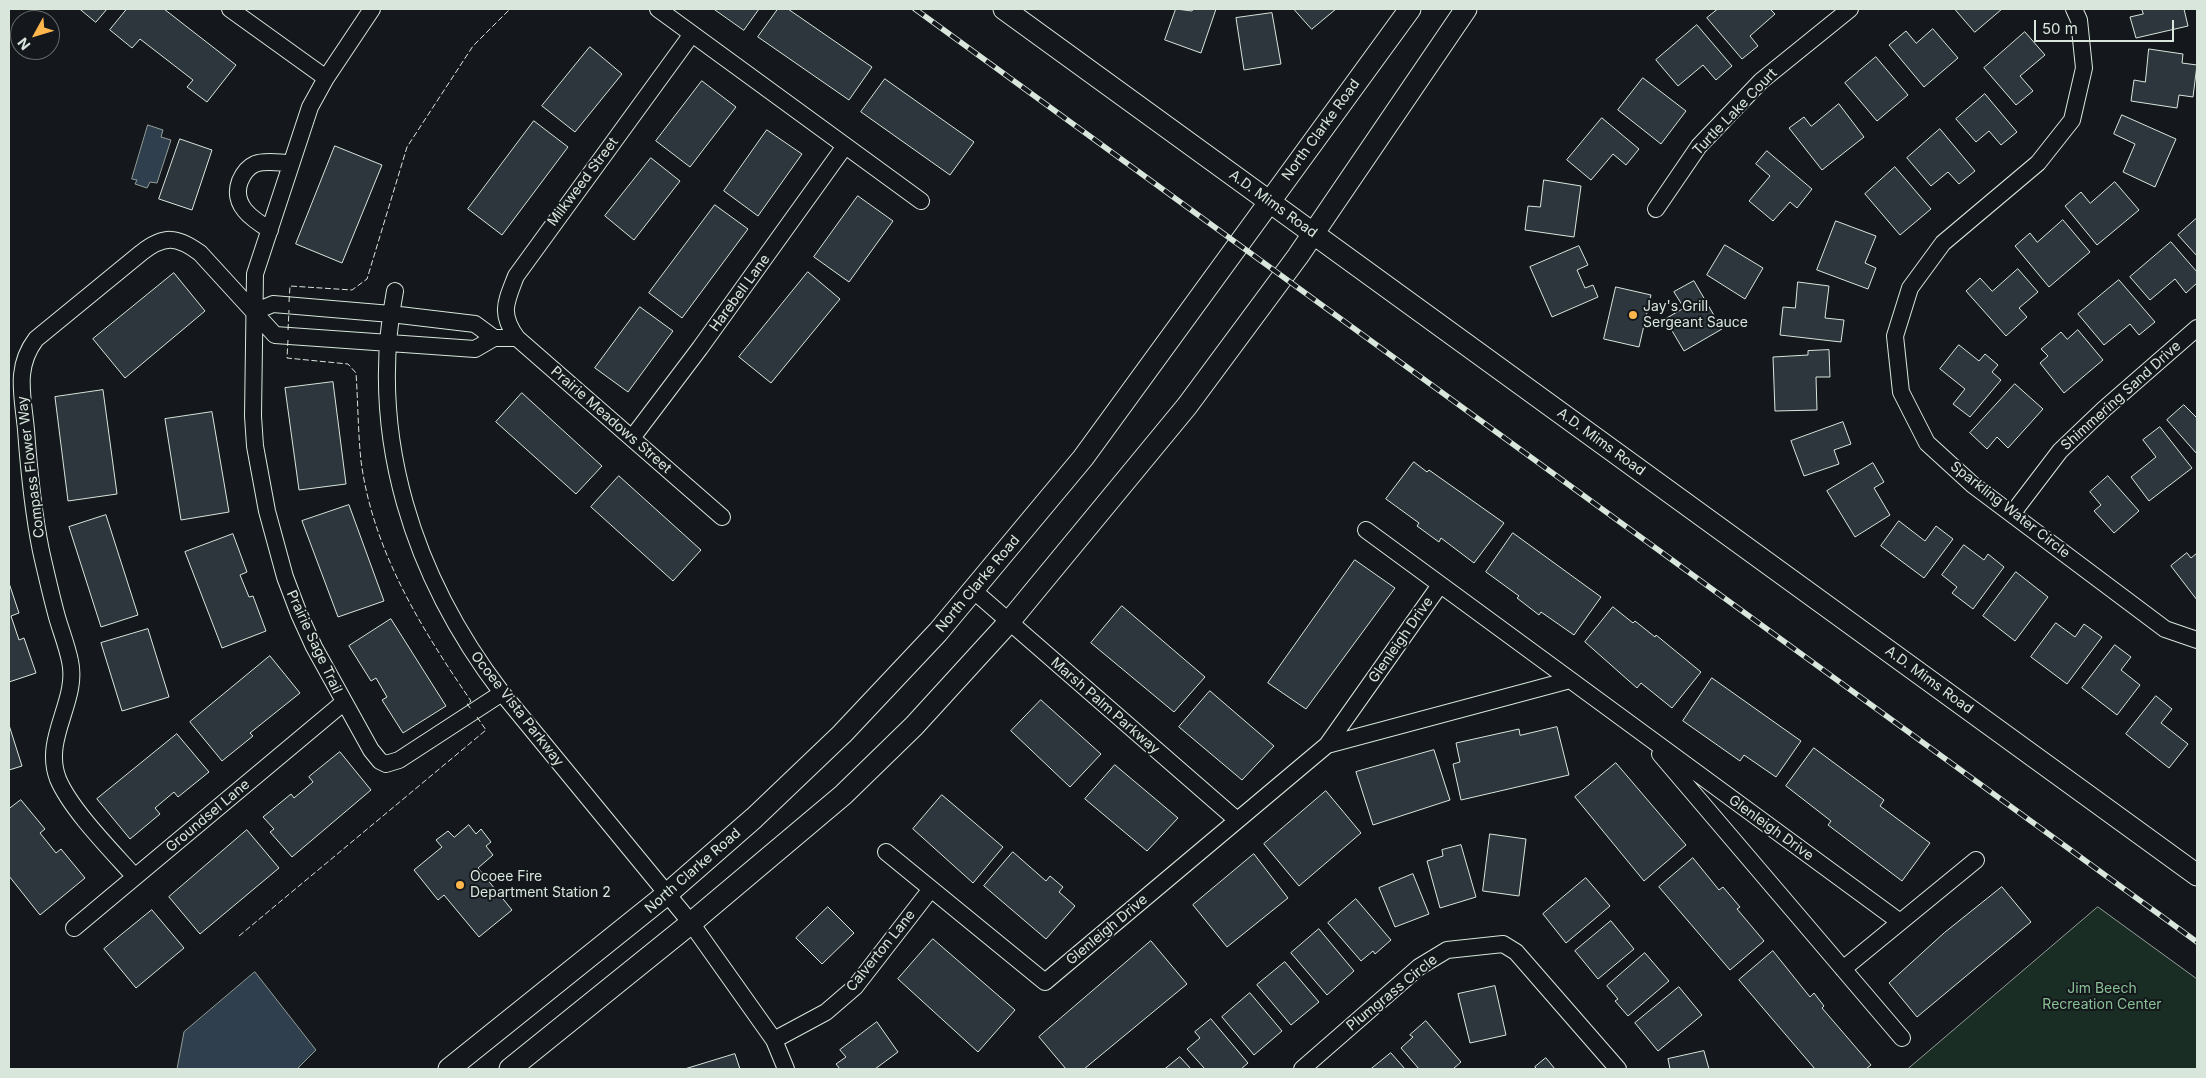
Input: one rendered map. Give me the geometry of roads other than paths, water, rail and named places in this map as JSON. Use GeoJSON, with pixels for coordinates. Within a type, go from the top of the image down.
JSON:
{"type":"FeatureCollection","features":[{"type":"Feature","properties":{"kind":"street"},"geometry":{"type":"LineString","coordinates":[[230,9],[326,78]]}},
{"type":"Feature","properties":{"kind":"street","name":"Prairie Sage Trail"},"geometry":{"type":"LineString","coordinates":[[372,9],[326,78],[310,107],[255,274],[253,381],[255,446],[267,511],[284,577],[298,614],[343,703],[376,757],[386,764],[399,760],[502,693]]}},
{"type":"Feature","properties":{"kind":"street"},"geometry":{"type":"LineString","coordinates":[[658,9],[921,201]]}},
{"type":"Feature","properties":{"kind":"street","name":"A.D. Mims Road"},"geometry":{"type":"LineString","coordinates":[[1004,9],[2197,875]]}},
{"type":"Feature","properties":{"kind":"street","name":"North Clarke Road"},"geometry":{"type":"LineString","coordinates":[[448,1069],[667,894],[754,818],[842,734],[938,632],[1083,458],[1410,9]]}},
{"type":"Feature","properties":{"kind":"street"},"geometry":{"type":"LineString","coordinates":[[510,1069],[691,923],[843,795],[914,726],[1009,622],[1187,406],[1315,234],[1466,9]]}},
{"type":"Feature","properties":{"kind":"street","name":"Turtle Lake Court"},"geometry":{"type":"LineString","coordinates":[[1656,209],[1699,146],[1761,81],[1850,9]]}},
{"type":"Feature","properties":{"kind":"street","name":"Sparkling Water Circle"},"geometry":{"type":"LineString","coordinates":[[2074,9],[2079,20],[2084,68],[2072,120],[2038,163],[1943,243],[1910,288],[1895,336],[1901,392],[1927,443],[1973,485],[2165,629],[2197,640]]}},
{"type":"Feature","properties":{"kind":"street","name":"Milkweed Street"},"geometry":{"type":"LineString","coordinates":[[517,338],[508,326],[505,311],[505,305],[516,276],[692,34]]}},
{"type":"Feature","properties":{"kind":"street","name":"Harebell Lane"},"geometry":{"type":"LineString","coordinates":[[632,438],[700,348],[846,146]]}},
{"type":"Feature","properties":{"kind":"street"},"geometry":{"type":"LineString","coordinates":[[270,230],[254,220],[240,204],[238,197],[239,184],[244,172],[255,164],[267,162],[290,163]]}},
{"type":"Feature","properties":{"kind":"street","name":"Compass Flower Way"},"geometry":{"type":"LineString","coordinates":[[135,877],[70,801],[58,778],[54,758],[56,735],[73,676],[41,551],[31,488],[21,373],[27,352],[36,340],[141,253],[157,242],[178,240],[200,253],[274,335],[388,343]]}},
{"type":"Feature","properties":{"kind":"street","name":"Ocoee Vista Parkway"},"geometry":{"type":"LineString","coordinates":[[395,291],[388,343],[386,392],[388,416],[397,469],[413,533],[446,610],[472,654],[502,693],[691,923],[774,1040],[786,1069]]}},
{"type":"Feature","properties":{"kind":"street"},"geometry":{"type":"LineString","coordinates":[[254,312],[273,304],[391,314],[476,324],[494,338]]}},
{"type":"Feature","properties":{"kind":"street"},"geometry":{"type":"LineString","coordinates":[[450,348],[451,321]]}},
{"type":"Feature","properties":{"kind":"street","name":"Shimmering Sand Drive"},"geometry":{"type":"LineString","coordinates":[[2012,514],[2060,451],[2104,409],[2197,328]]}},
{"type":"Feature","properties":{"kind":"street"},"geometry":{"type":"LineString","coordinates":[[388,343],[475,350],[494,338],[517,338]]}},
{"type":"Feature","properties":{"kind":"street","name":"Prairie Meadows Street"},"geometry":{"type":"LineString","coordinates":[[517,338],[722,518]]}},
{"type":"Feature","properties":{"kind":"street","name":"Glenleigh Drive"},"geometry":{"type":"LineString","coordinates":[[1366,530],[1900,922]]}},
{"type":"Feature","properties":{"kind":"street","name":"Glenleigh Drive"},"geometry":{"type":"LineString","coordinates":[[886,852],[1045,982],[1326,744],[1440,585]]}},
{"type":"Feature","properties":{"kind":"street","name":"Marsh Palm Parkway"},"geometry":{"type":"LineString","coordinates":[[974,591],[1237,820]]}},
{"type":"Feature","properties":{"kind":"street","name":"Glenleigh Drive"},"geometry":{"type":"LineString","coordinates":[[1326,744],[1570,680]]}},
{"type":"Feature","properties":{"kind":"street","name":"Groundsel Lane"},"geometry":{"type":"LineString","coordinates":[[74,928],[343,703]]}},
{"type":"Feature","properties":{"kind":"street","name":"Glenleigh Drive"},"geometry":{"type":"LineString","coordinates":[[1642,733],[1902,1038]]}},
{"type":"Feature","properties":{"kind":"street"},"geometry":{"type":"LineString","coordinates":[[1843,969],[1976,860]]}},
{"type":"Feature","properties":{"kind":"street","name":"Calverton Lane"},"geometry":{"type":"LineString","coordinates":[[774,1040],[826,1012],[855,987],[931,889]]}},
{"type":"Feature","properties":{"kind":"street","name":"Plumgrass Circle"},"geometry":{"type":"LineString","coordinates":[[1302,1069],[1419,968],[1447,950],[1504,944],[1516,952],[1618,1069]]}},
{"type":"Feature","properties":{"kind":"water"},"geometry":{"type":"Polygon","coordinates":[[[148,125],[163,130],[161,137],[171,140],[157,183],[150,182],[147,188],[135,184],[137,180],[132,179],[148,125]]]}},
{"type":"Feature","properties":{"kind":"water"},"geometry":{"type":"Polygon","coordinates":[[[255,972],[316,1050],[297,1069],[177,1069],[184,1032],[255,972]]]}},
{"type":"Feature","properties":{"kind":"railway"},"geometry":{"type":"LineString","coordinates":[[915,9],[2197,942]]}},
{"type":"Feature","properties":{"kind":"place","name":"Jay's Grill Sergeant Sauce"},"geometry":{"type":"Point","coordinates":[1633,315]}},
{"type":"Feature","properties":{"kind":"place","name":"Ocoee Fire Department Station 2"},"geometry":{"type":"Point","coordinates":[460,885]}},
{"type":"Feature","properties":{"kind":"park label","name":"Jim Beech Recreation Center"},"geometry":{"type":"Point","coordinates":[2102,998]}}]}
